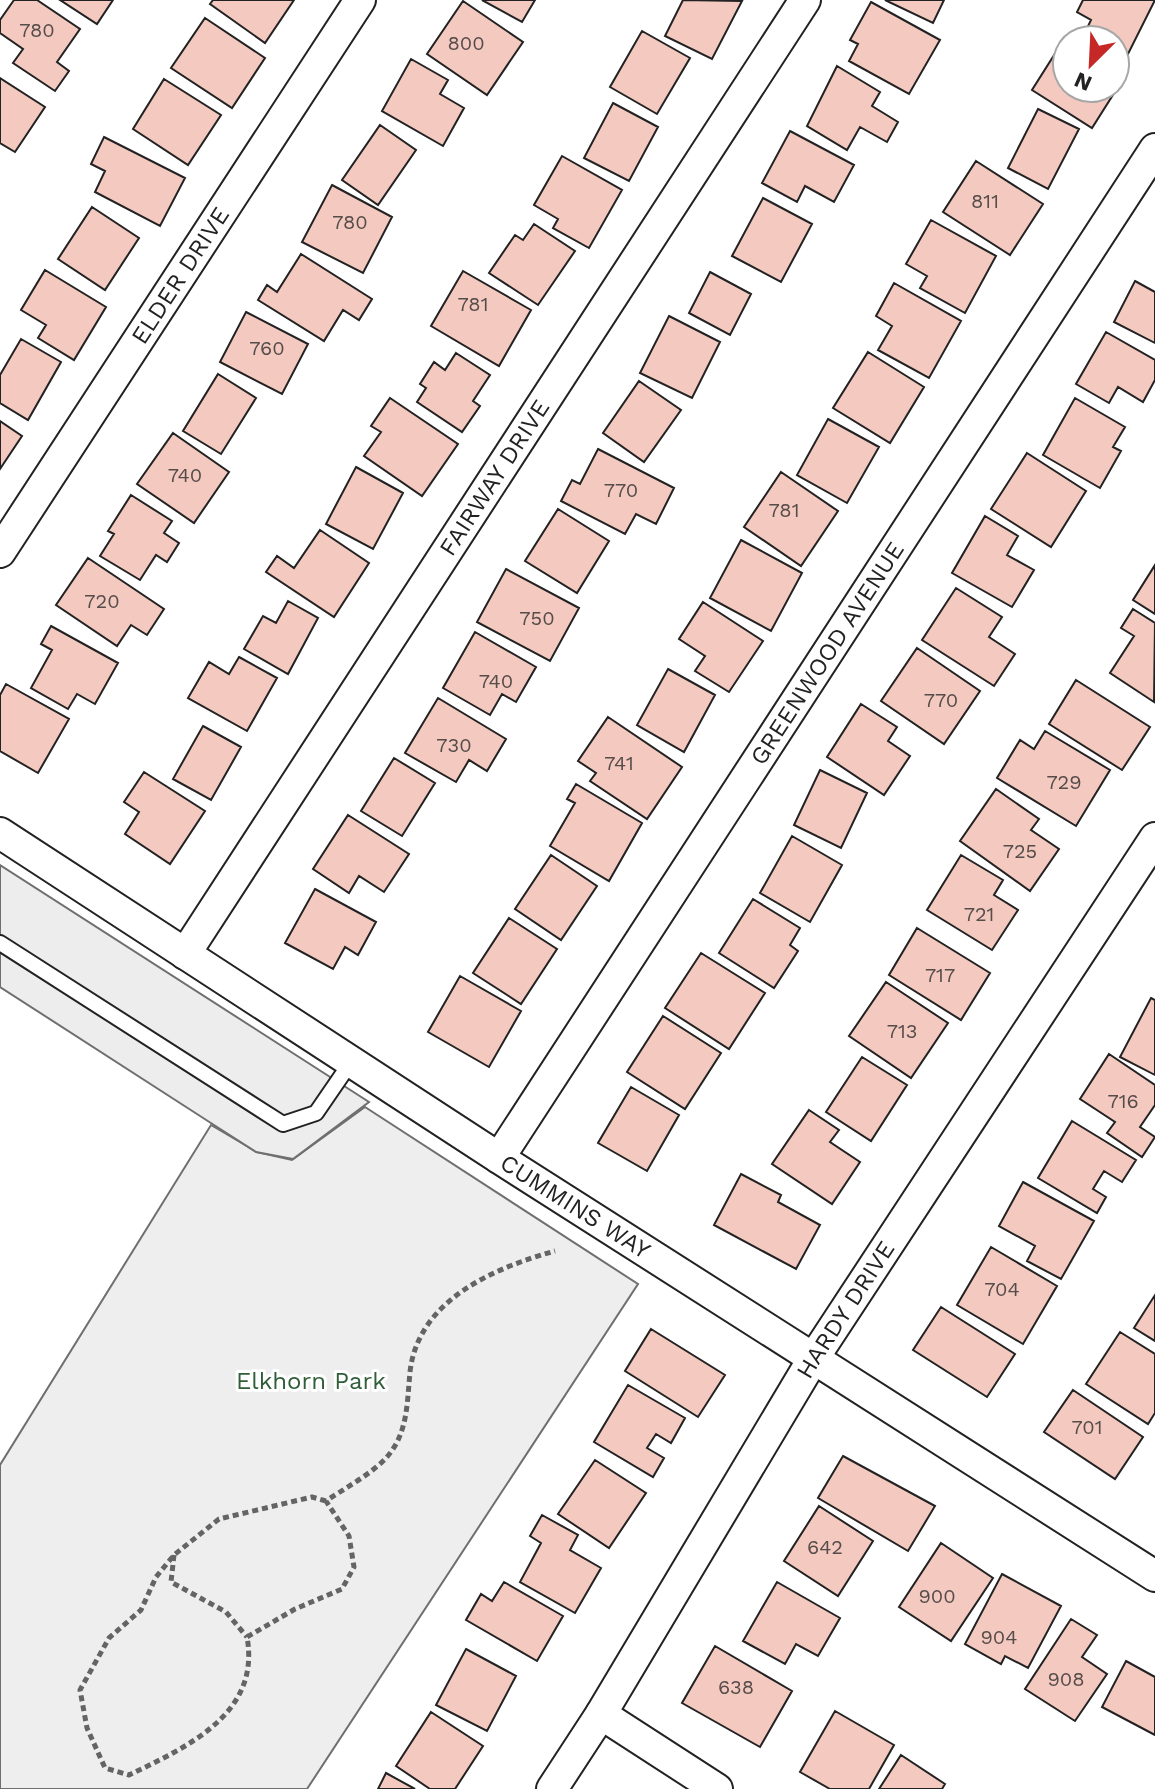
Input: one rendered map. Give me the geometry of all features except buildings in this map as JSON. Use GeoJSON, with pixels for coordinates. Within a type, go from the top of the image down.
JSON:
{"type":"FeatureCollection","features":[{"type":"Feature","properties":{"kind":"street","name":"ELDER DRIVE"},"geometry":{"type":"LineString","coordinates":[[0,552],[360,0]]}},
{"type":"Feature","properties":{"kind":"street","name":"FAIRWAY DRIVE"},"geometry":{"type":"LineString","coordinates":[[185,954],[805,0]]}},
{"type":"Feature","properties":{"kind":"street","name":"GREENWOOD AVENUE"},"geometry":{"type":"LineString","coordinates":[[499,1158],[1155,149]]}},
{"type":"Feature","properties":{"kind":"street","name":"CUMMINS WAY"},"geometry":{"type":"LineString","coordinates":[[0,833],[813,1359],[1151,1565]]}},
{"type":"Feature","properties":{"kind":"street","name":"HARDY DRIVE"},"geometry":{"type":"LineString","coordinates":[[552,1789],[601,1714],[813,1359],[1155,838]]}},
{"type":"Feature","properties":{"kind":"street"},"geometry":{"type":"LineString","coordinates":[[601,1714],[717,1789]]}},
{"type":"Feature","properties":{"kind":"lane"},"geometry":{"type":"LineString","coordinates":[[0,943],[283,1124],[316,1113],[351,1062]]}},
{"type":"Feature","properties":{"kind":"path"},"geometry":{"type":"LineString","coordinates":[[326,1501],[387,1458],[407,1418],[410,1368],[428,1323],[454,1296],[486,1276],[515,1262],[555,1251]]}},
{"type":"Feature","properties":{"kind":"path"},"geometry":{"type":"LineString","coordinates":[[174,1555],[171,1582],[226,1612],[247,1637],[251,1661],[239,1697],[193,1743],[129,1775],[105,1768],[87,1728],[80,1690],[109,1638],[141,1610],[156,1577],[174,1555],[219,1519],[312,1497],[326,1501],[349,1536],[354,1567],[342,1589],[295,1609],[247,1637]]}},
{"type":"Feature","properties":{"kind":"green space","name":"Elkhorn Park"},"geometry":{"type":"Polygon","coordinates":[[[365,1107],[638,1284],[307,1789],[0,1789],[0,1465],[211,1125],[257,1152],[292,1160],[365,1107]]]}},
{"type":"Feature","properties":{"kind":"shaded area"},"geometry":{"type":"Polygon","coordinates":[[[0,865],[369,1102],[293,1159],[256,1152],[0,987],[0,865]]]}}]}
